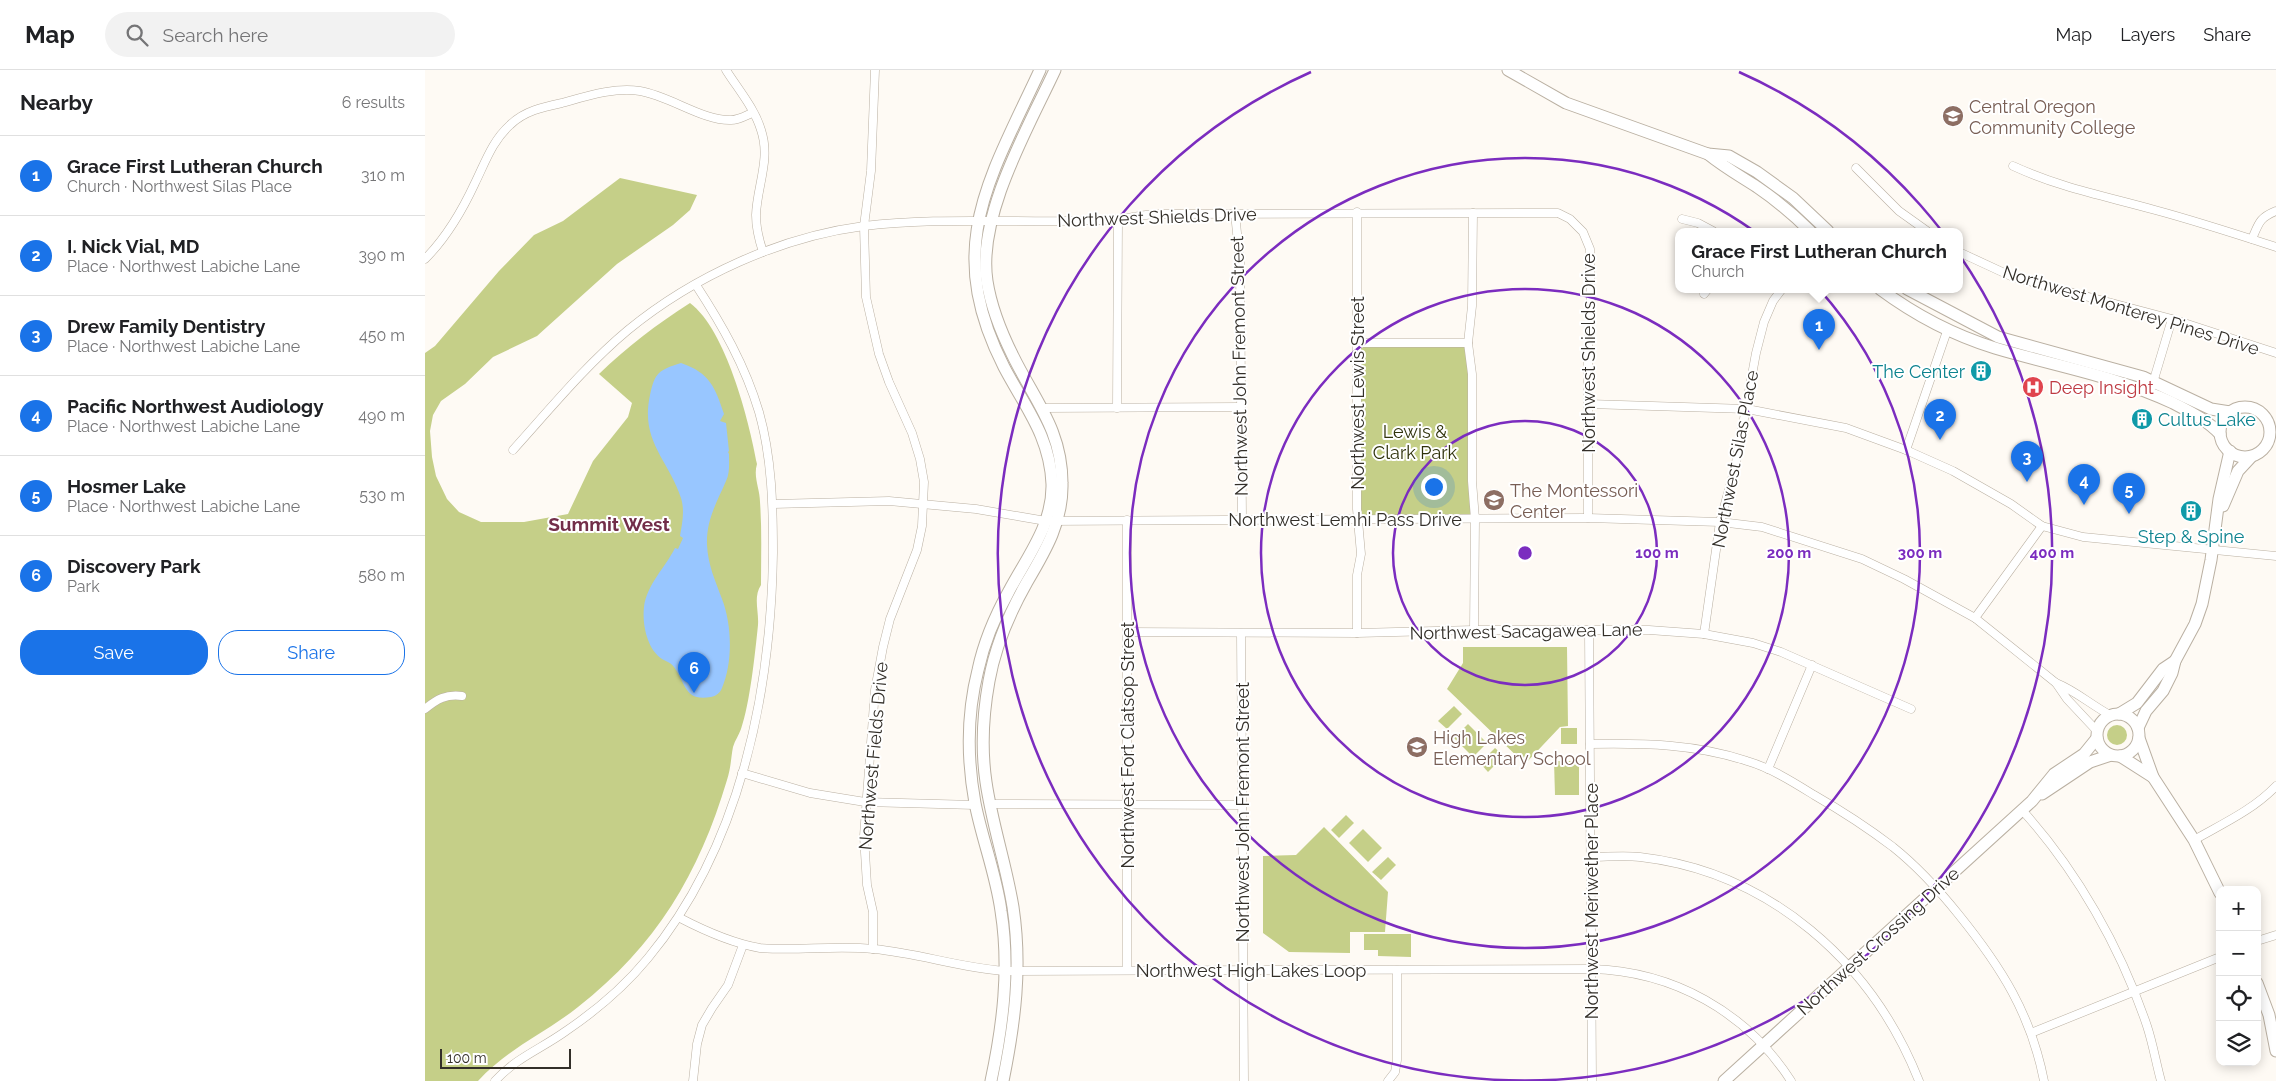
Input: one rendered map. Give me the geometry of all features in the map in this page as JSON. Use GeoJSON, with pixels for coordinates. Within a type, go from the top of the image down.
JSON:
{"type":"FeatureCollection","features":[{"type":"Feature","properties":{"kind":"main road"},"geometry":{"type":"LineString","coordinates":[[991,1081],[1003,1006],[1005,943],[998,890],[975,804],[971,774],[970,724],[978,669],[997,612],[1032,553],[1046,521],[1052,487],[1047,447],[1039,428],[991,340],[978,299],[974,268],[978,221],[985,192],[1040,70]]}},
{"type":"Feature","properties":{"kind":"main road"},"geometry":{"type":"LineString","coordinates":[[1003,1081],[1015,1016],[1018,971],[1012,900],[990,804],[983,759],[983,736],[989,678],[1006,626],[1027,582],[1048,548],[1058,520],[1062,492],[1061,459],[1057,441],[1043,408],[1013,358],[992,306],[987,278],[987,255],[991,220],[1009,170],[1055,70]]}},
{"type":"Feature","properties":{"kind":"main road"},"geometry":{"type":"LineString","coordinates":[[1508,70],[1566,103],[1709,154],[1729,156],[1757,172],[1793,198],[1825,228]]}},
{"type":"Feature","properties":{"kind":"main road"},"geometry":{"type":"LineString","coordinates":[[1709,154],[1728,170],[1756,186],[1792,213],[1807,228]]}},
{"type":"Feature","properties":{"kind":"main road"},"geometry":{"type":"LineString","coordinates":[[1886,293],[1947,331],[1994,348],[2108,378],[2149,393],[2205,421],[2220,434],[2225,446],[2236,455],[2251,457]]}},
{"type":"Feature","properties":{"kind":"main road"},"geometry":{"type":"LineString","coordinates":[[1915,293],[1998,337],[2110,367],[2154,381],[2211,409],[2229,412],[2244,408],[2251,409],[2264,416],[2272,427],[2269,436],[2271,446],[2251,457],[2238,471],[2218,520]]}},
{"type":"Feature","properties":{"kind":"main road"},"geometry":{"type":"LineString","coordinates":[[2220,434],[2221,425],[2229,412]]}},
{"type":"Feature","properties":{"kind":"main road"},"geometry":{"type":"LineString","coordinates":[[2115,756],[2132,751],[2146,711],[2163,691],[2173,673],[2175,661],[2197,617],[2213,551],[2219,498],[2230,451]]}},
{"type":"Feature","properties":{"kind":"main road"},"geometry":{"type":"LineString","coordinates":[[2153,777],[2101,749],[2097,735],[2099,724],[2137,703],[2163,669],[2175,661]]}},
{"type":"Feature","properties":{"kind":"main road"},"geometry":{"type":"LineString","coordinates":[[2115,715],[2131,718],[2153,777],[2194,840],[2217,886]]}},
{"type":"Feature","properties":{"kind":"main road","name":"Northwest Crossing Drive"},"geometry":{"type":"LineString","coordinates":[[2032,801],[2054,774],[2083,754],[2097,735]]}},
{"type":"Feature","properties":{"kind":"main road","name":"Northwest Crossing Drive"},"geometry":{"type":"LineString","coordinates":[[1724,1081],[2032,801],[2090,762],[2115,756]]}},
{"type":"Feature","properties":{"kind":"main road"},"geometry":{"type":"LineString","coordinates":[[2261,994],[2269,1015],[2276,1051]]}},
{"type":"Feature","properties":{"kind":"street"},"geometry":{"type":"LineString","coordinates":[[726,70],[761,129],[764,141],[764,174],[756,214],[757,234],[763,252]]}},
{"type":"Feature","properties":{"kind":"street","name":"Northwest Fields Drive"},"geometry":{"type":"LineString","coordinates":[[873,949],[873,912],[865,863],[865,802],[875,690],[890,619],[917,550],[924,504],[924,482],[920,459],[912,433],[889,382],[868,313],[865,278],[865,226],[871,171],[875,70]]}},
{"type":"Feature","properties":{"kind":"street"},"geometry":{"type":"LineString","coordinates":[[425,260],[438,246],[457,218],[497,140],[510,124],[525,114],[603,92],[622,90],[658,95],[719,119],[740,119],[752,113]]}},
{"type":"Feature","properties":{"kind":"street"},"geometry":{"type":"LineString","coordinates":[[2013,166],[2072,190],[2155,210],[2276,247]]}},
{"type":"Feature","properties":{"kind":"street"},"geometry":{"type":"LineString","coordinates":[[1856,168],[1899,211],[1923,228]]}},
{"type":"Feature","properties":{"kind":"street"},"geometry":{"type":"LineString","coordinates":[[2252,239],[2259,222],[2264,216],[2276,211]]}},
{"type":"Feature","properties":{"kind":"street","name":"Northwest Shields Drive"},"geometry":{"type":"LineString","coordinates":[[513,450],[574,382],[627,331],[696,285],[763,252],[815,235],[865,226],[991,220],[1117,219],[1158,214],[1357,212],[1557,213],[1570,219],[1583,232],[1590,249],[1591,319],[1588,348],[1588,518]]}},
{"type":"Feature","properties":{"kind":"street","name":"Northwest Lewis Street"},"geometry":{"type":"LineString","coordinates":[[1357,212],[1357,518],[1361,554],[1357,575],[1357,633]]}},
{"type":"Feature","properties":{"kind":"street","name":"Northwest John Fremont Street"},"geometry":{"type":"LineString","coordinates":[[1235,213],[1240,263],[1243,520]]}},
{"type":"Feature","properties":{"kind":"street"},"geometry":{"type":"LineString","coordinates":[[1473,213],[1472,306],[1468,342],[1472,374],[1472,481],[1475,519],[1474,630]]}},
{"type":"Feature","properties":{"kind":"street"},"geometry":{"type":"LineString","coordinates":[[1117,219],[1117,408]]}},
{"type":"Feature","properties":{"kind":"street"},"geometry":{"type":"LineString","coordinates":[[1682,219],[1698,223],[1707,228]]}},
{"type":"Feature","properties":{"kind":"street","name":"Northwest Monterey Pines Drive"},"geometry":{"type":"LineString","coordinates":[[1963,254],[2013,277],[2172,319],[2276,353]]}},
{"type":"Feature","properties":{"kind":"street"},"geometry":{"type":"LineString","coordinates":[[495,1081],[511,1065],[565,1032],[627,982],[680,918],[715,850],[742,773],[753,732],[768,636],[773,577],[773,504],[767,451],[756,404],[744,370],[727,334],[696,285]]}},
{"type":"Feature","properties":{"kind":"street","name":"Northwest Silas Place"},"geometry":{"type":"LineString","coordinates":[[1703,634],[1720,522],[1735,468],[1756,353],[1764,322],[1773,301],[1779,293]]}},
{"type":"Feature","properties":{"kind":"street"},"geometry":{"type":"LineString","coordinates":[[2149,393],[2172,319]]}},
{"type":"Feature","properties":{"kind":"street"},"geometry":{"type":"LineString","coordinates":[[1906,450],[1947,331]]}},
{"type":"Feature","properties":{"kind":"street"},"geometry":{"type":"LineString","coordinates":[[1356,343],[1468,342]]}},
{"type":"Feature","properties":{"kind":"street"},"geometry":{"type":"LineString","coordinates":[[1589,404],[1747,409],[1846,428],[1906,450],[1953,471],[2011,504],[2043,526],[2083,537],[2276,556]]}},
{"type":"Feature","properties":{"kind":"street"},"geometry":{"type":"LineString","coordinates":[[1043,408],[1241,407]]}},
{"type":"Feature","properties":{"kind":"street","name":"Northwest Lemhi Pass Drive"},"geometry":{"type":"LineString","coordinates":[[773,504],[862,501],[924,504],[1046,521],[1588,518],[1720,522],[1762,527],[1862,559],[1975,618],[2056,683],[2072,690],[2092,706],[2115,715]]}},
{"type":"Feature","properties":{"kind":"street","name":"Northwest Fort Clatsop Street"},"geometry":{"type":"LineString","coordinates":[[1127,520],[1127,970]]}},
{"type":"Feature","properties":{"kind":"street"},"geometry":{"type":"LineString","coordinates":[[1975,618],[2043,526]]}},
{"type":"Feature","properties":{"kind":"street","name":"Northwest Sacagawea Lane"},"geometry":{"type":"LineString","coordinates":[[1127,632],[1357,633],[1474,630],[1649,630],[1703,634],[1753,643],[1781,652],[1911,709]]}},
{"type":"Feature","properties":{"kind":"street","name":"Northwest Meriwether Place"},"geometry":{"type":"LineString","coordinates":[[1589,631],[1591,1081]]}},
{"type":"Feature","properties":{"kind":"street","name":"Northwest John Fremont Street"},"geometry":{"type":"LineString","coordinates":[[1241,633],[1244,1081]]}},
{"type":"Feature","properties":{"kind":"street"},"geometry":{"type":"LineString","coordinates":[[1768,768],[1812,665]]}},
{"type":"Feature","properties":{"kind":"street","name":"Northwest Lemhi Pass Drive"},"geometry":{"type":"LineString","coordinates":[[2056,683],[2097,735]]}},
{"type":"Feature","properties":{"kind":"street"},"geometry":{"type":"LineString","coordinates":[[425,709],[438,699],[451,694],[462,696]]}},
{"type":"Feature","properties":{"kind":"street"},"geometry":{"type":"LineString","coordinates":[[1590,744],[1674,745],[1724,754],[1768,768],[1842,812],[1894,848],[1936,888],[1998,965],[2014,992],[2031,1033],[2044,1081]]}},
{"type":"Feature","properties":{"kind":"street"},"geometry":{"type":"LineString","coordinates":[[742,773],[809,792],[865,802],[975,804]]}},
{"type":"Feature","properties":{"kind":"street"},"geometry":{"type":"LineString","coordinates":[[2194,840],[2245,811],[2276,786]]}},
{"type":"Feature","properties":{"kind":"street"},"geometry":{"type":"LineString","coordinates":[[990,804],[1243,804]]}},
{"type":"Feature","properties":{"kind":"street"},"geometry":{"type":"LineString","coordinates":[[2022,810],[2058,856],[2115,948],[2147,1026],[2161,1081]]}},
{"type":"Feature","properties":{"kind":"street"},"geometry":{"type":"LineString","coordinates":[[1591,857],[1639,857],[1681,864],[1725,878],[1765,898],[1807,926],[1850,967],[1875,999],[1898,1035],[1919,1081]]}},
{"type":"Feature","properties":{"kind":"street","name":"Northwest High Lakes Loop"},"geometry":{"type":"LineString","coordinates":[[680,918],[717,936],[743,945],[779,949],[873,949],[1005,971],[1591,969],[1633,972],[1687,989],[1723,1010],[1764,1044],[1791,1081]]}},
{"type":"Feature","properties":{"kind":"street"},"geometry":{"type":"LineString","coordinates":[[2261,940],[2276,935]]}},
{"type":"Feature","properties":{"kind":"street"},"geometry":{"type":"LineString","coordinates":[[693,1081],[697,1044],[702,1026],[711,1008],[728,985],[743,945]]}},
{"type":"Feature","properties":{"kind":"street"},"geometry":{"type":"LineString","coordinates":[[2031,1033],[2216,959]]}},
{"type":"Feature","properties":{"kind":"street"},"geometry":{"type":"LineString","coordinates":[[1388,1081],[1394,1075],[1397,1065],[1397,970]]}},
{"type":"Feature","properties":{"kind":"green space"},"geometry":{"type":"Polygon","coordinates":[[[620,178],[697,195],[690,210],[673,225],[617,264],[537,336],[493,357],[465,384],[441,401],[433,415],[430,431],[436,476],[447,499],[459,512],[481,522],[524,522],[568,514],[593,461],[628,417],[632,403],[599,374],[643,336],[690,303],[703,316],[715,333],[725,354],[742,401],[757,464],[756,474],[760,497],[761,523],[761,585],[757,594],[758,625],[747,706],[741,729],[733,747],[727,780],[703,847],[671,906],[630,959],[606,984],[578,1007],[501,1059],[478,1081],[425,1081],[425,353],[435,346],[499,271],[534,235],[563,221],[620,178]]]}},
{"type":"Feature","properties":{"kind":"green space","name":"Lewis & Clark Park"},"geometry":{"type":"Polygon","coordinates":[[[1356,343],[1468,343],[1475,519],[1357,518],[1356,343]]]}},
{"type":"Feature","properties":{"kind":"green space"},"geometry":{"type":"Polygon","coordinates":[[[1463,647],[1567,647],[1568,726],[1560,727],[1525,764],[1447,689],[1463,663],[1463,647]]]}},
{"type":"Feature","properties":{"kind":"green space"},"geometry":{"type":"Polygon","coordinates":[[[1454,706],[1462,714],[1447,729],[1438,721],[1454,706]]]}},
{"type":"Feature","properties":{"kind":"green space"},"geometry":{"type":"Polygon","coordinates":[[[1468,724],[1487,743],[1473,757],[1454,738],[1468,724]]]}},
{"type":"Feature","properties":{"kind":"green space"},"geometry":{"type":"Polygon","coordinates":[[[2113,725],[2121,725],[2127,731],[2127,739],[2121,745],[2113,745],[2107,739],[2107,731],[2113,725]]]}},
{"type":"Feature","properties":{"kind":"green space"},"geometry":{"type":"Polygon","coordinates":[[[1561,728],[1577,728],[1577,744],[1561,744],[1561,728]]]}},
{"type":"Feature","properties":{"kind":"green space"},"geometry":{"type":"Polygon","coordinates":[[[1495,748],[1504,756],[1488,772],[1480,763],[1495,748]]]}},
{"type":"Feature","properties":{"kind":"green space"},"geometry":{"type":"Polygon","coordinates":[[[1554,761],[1579,761],[1579,795],[1555,795],[1554,761]]]}},
{"type":"Feature","properties":{"kind":"green space"},"geometry":{"type":"Polygon","coordinates":[[[1346,815],[1354,823],[1339,838],[1331,830],[1346,815]]]}},
{"type":"Feature","properties":{"kind":"green space"},"geometry":{"type":"Polygon","coordinates":[[[1324,827],[1388,892],[1385,932],[1350,932],[1350,953],[1289,952],[1263,933],[1263,856],[1296,855],[1324,827]]]}},
{"type":"Feature","properties":{"kind":"green space"},"geometry":{"type":"Polygon","coordinates":[[[1363,829],[1382,848],[1368,862],[1349,843],[1363,829]]]}},
{"type":"Feature","properties":{"kind":"green space"},"geometry":{"type":"Polygon","coordinates":[[[1388,857],[1396,865],[1381,880],[1372,872],[1388,857]]]}},
{"type":"Feature","properties":{"kind":"green space"},"geometry":{"type":"Polygon","coordinates":[[[1364,934],[1411,934],[1411,957],[1378,956],[1378,950],[1364,950],[1364,934]]]}},
{"type":"Feature","properties":{"kind":"water"},"geometry":{"type":"Polygon","coordinates":[[[681,363],[699,371],[705,376],[718,396],[724,414],[720,421],[726,423],[729,451],[728,475],[710,519],[707,536],[710,566],[728,620],[730,644],[728,667],[726,678],[718,694],[713,697],[702,698],[691,694],[674,667],[657,655],[649,643],[644,621],[644,607],[652,583],[675,548],[678,549],[683,538],[680,536],[683,513],[681,498],[676,484],[652,438],[648,411],[650,395],[656,377],[663,370],[681,363]]]}},
{"type":"Feature","properties":{"kind":"place","name":"Central Oregon Community College"},"geometry":{"type":"Point","coordinates":[1953,116]}},
{"type":"Feature","properties":{"kind":"place","name":"Grace First Lutheran Church"},"geometry":{"type":"Point","coordinates":[1819,350]}},
{"type":"Feature","properties":{"kind":"place","name":"The Center"},"geometry":{"type":"Point","coordinates":[1981,371]}},
{"type":"Feature","properties":{"kind":"place","name":"Deep Insight"},"geometry":{"type":"Point","coordinates":[2033,387]}},
{"type":"Feature","properties":{"kind":"place","name":"Cultus Lake"},"geometry":{"type":"Point","coordinates":[2142,419]}},
{"type":"Feature","properties":{"kind":"place","name":"I. Nick Vial, MD"},"geometry":{"type":"Point","coordinates":[1940,440]}},
{"type":"Feature","properties":{"kind":"place","name":"Drew Family Dentistry"},"geometry":{"type":"Point","coordinates":[2027,482]}},
{"type":"Feature","properties":{"kind":"place","name":"The Montessori Center"},"geometry":{"type":"Point","coordinates":[1494,500]}},
{"type":"Feature","properties":{"kind":"place","name":"Pacific Northwest Audiology"},"geometry":{"type":"Point","coordinates":[2084,505]}},
{"type":"Feature","properties":{"kind":"place","name":"Step & Spine"},"geometry":{"type":"Point","coordinates":[2191,511]}},
{"type":"Feature","properties":{"kind":"place","name":"Hosmer Lake"},"geometry":{"type":"Point","coordinates":[2129,514]}},
{"type":"Feature","properties":{"kind":"place","name":"Discovery Park"},"geometry":{"type":"Point","coordinates":[694,693]}},
{"type":"Feature","properties":{"kind":"place","name":"High Lakes Elementary School"},"geometry":{"type":"Point","coordinates":[1417,747]}},
{"type":"Feature","properties":{"kind":"district","name":"Summit West"},"geometry":{"type":"Point","coordinates":[609,524]}}]}
